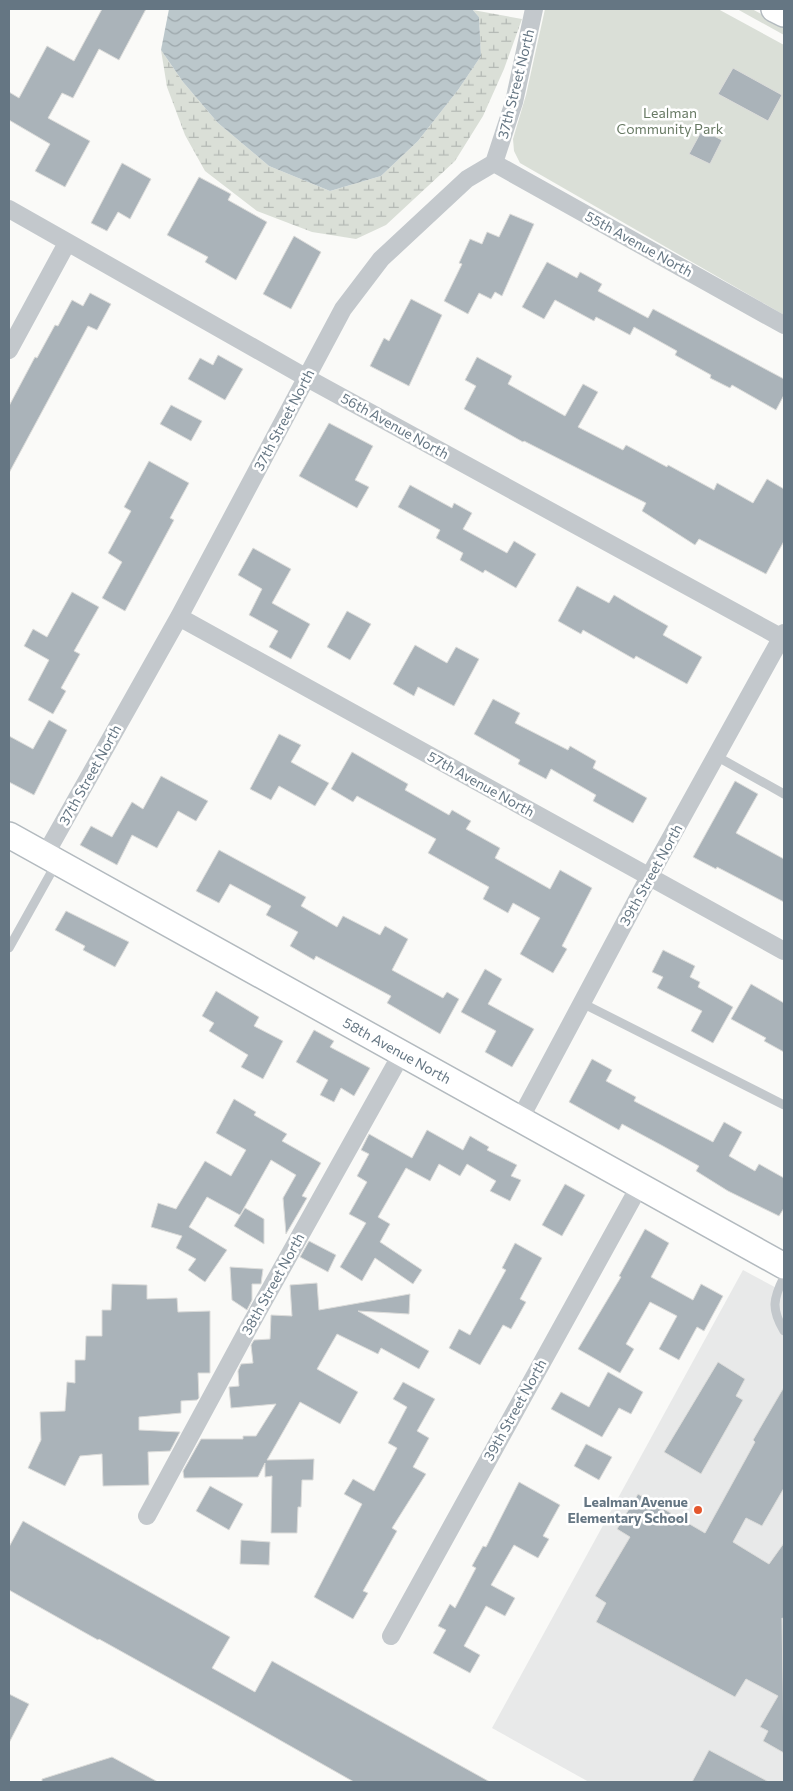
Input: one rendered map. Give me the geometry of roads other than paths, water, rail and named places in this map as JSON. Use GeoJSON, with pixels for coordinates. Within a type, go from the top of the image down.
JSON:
{"type":"FeatureCollection","features":[{"type":"Feature","properties":{"kind":"street","name":"37th Street North"},"geometry":{"type":"LineString","coordinates":[[51,859],[343,309],[380,259],[467,179],[494,163],[514,102],[534,9]]}},
{"type":"Feature","properties":{"kind":"street"},"geometry":{"type":"LineString","coordinates":[[774,9],[784,14]]}},
{"type":"Feature","properties":{"kind":"street","name":"55th Avenue North"},"geometry":{"type":"LineString","coordinates":[[494,163],[784,325]]}},
{"type":"Feature","properties":{"kind":"street","name":"56th Avenue North"},"geometry":{"type":"LineString","coordinates":[[9,209],[307,378],[783,636]]}},
{"type":"Feature","properties":{"kind":"street"},"geometry":{"type":"LineString","coordinates":[[9,350],[67,243]]}},
{"type":"Feature","properties":{"kind":"street","name":"57th Avenue North"},"geometry":{"type":"LineString","coordinates":[[179,617],[784,951]]}},
{"type":"Feature","properties":{"kind":"street","name":"39th Street North"},"geometry":{"type":"LineString","coordinates":[[520,1119],[649,877],[783,636]]}},
{"type":"Feature","properties":{"kind":"street","name":"58th Avenue North"},"geometry":{"type":"LineString","coordinates":[[9,835],[784,1266]]}},
{"type":"Feature","properties":{"kind":"street","name":"38th Street North"},"geometry":{"type":"LineString","coordinates":[[148,1516],[253,1321],[402,1053]]}},
{"type":"Feature","properties":{"kind":"street","name":"39th Street North"},"geometry":{"type":"LineString","coordinates":[[391,1636],[640,1185]]}},
{"type":"Feature","properties":{"kind":"lane"},"geometry":{"type":"LineString","coordinates":[[716,756],[784,794]]}},
{"type":"Feature","properties":{"kind":"lane"},"geometry":{"type":"LineString","coordinates":[[9,948],[51,859]]}},
{"type":"Feature","properties":{"kind":"lane"},"geometry":{"type":"LineString","coordinates":[[582,1002],[784,1105]]}},
{"type":"Feature","properties":{"kind":"lane"},"geometry":{"type":"LineString","coordinates":[[784,1277],[776,1293],[775,1316],[784,1330]]}},
{"type":"Feature","properties":{"kind":"water"},"geometry":{"type":"Polygon","coordinates":[[[169,9],[472,9],[479,17],[481,56],[458,90],[418,141],[381,176],[330,191],[269,166],[218,123],[183,82],[161,50],[169,9]]]}},
{"type":"Feature","properties":{"kind":"place","name":"Lealman Avenue Elementary School"},"geometry":{"type":"Point","coordinates":[698,1510]}},
{"type":"Feature","properties":{"kind":"park label","name":"Lealman Community Park"},"geometry":{"type":"Point","coordinates":[670,122]}}]}
